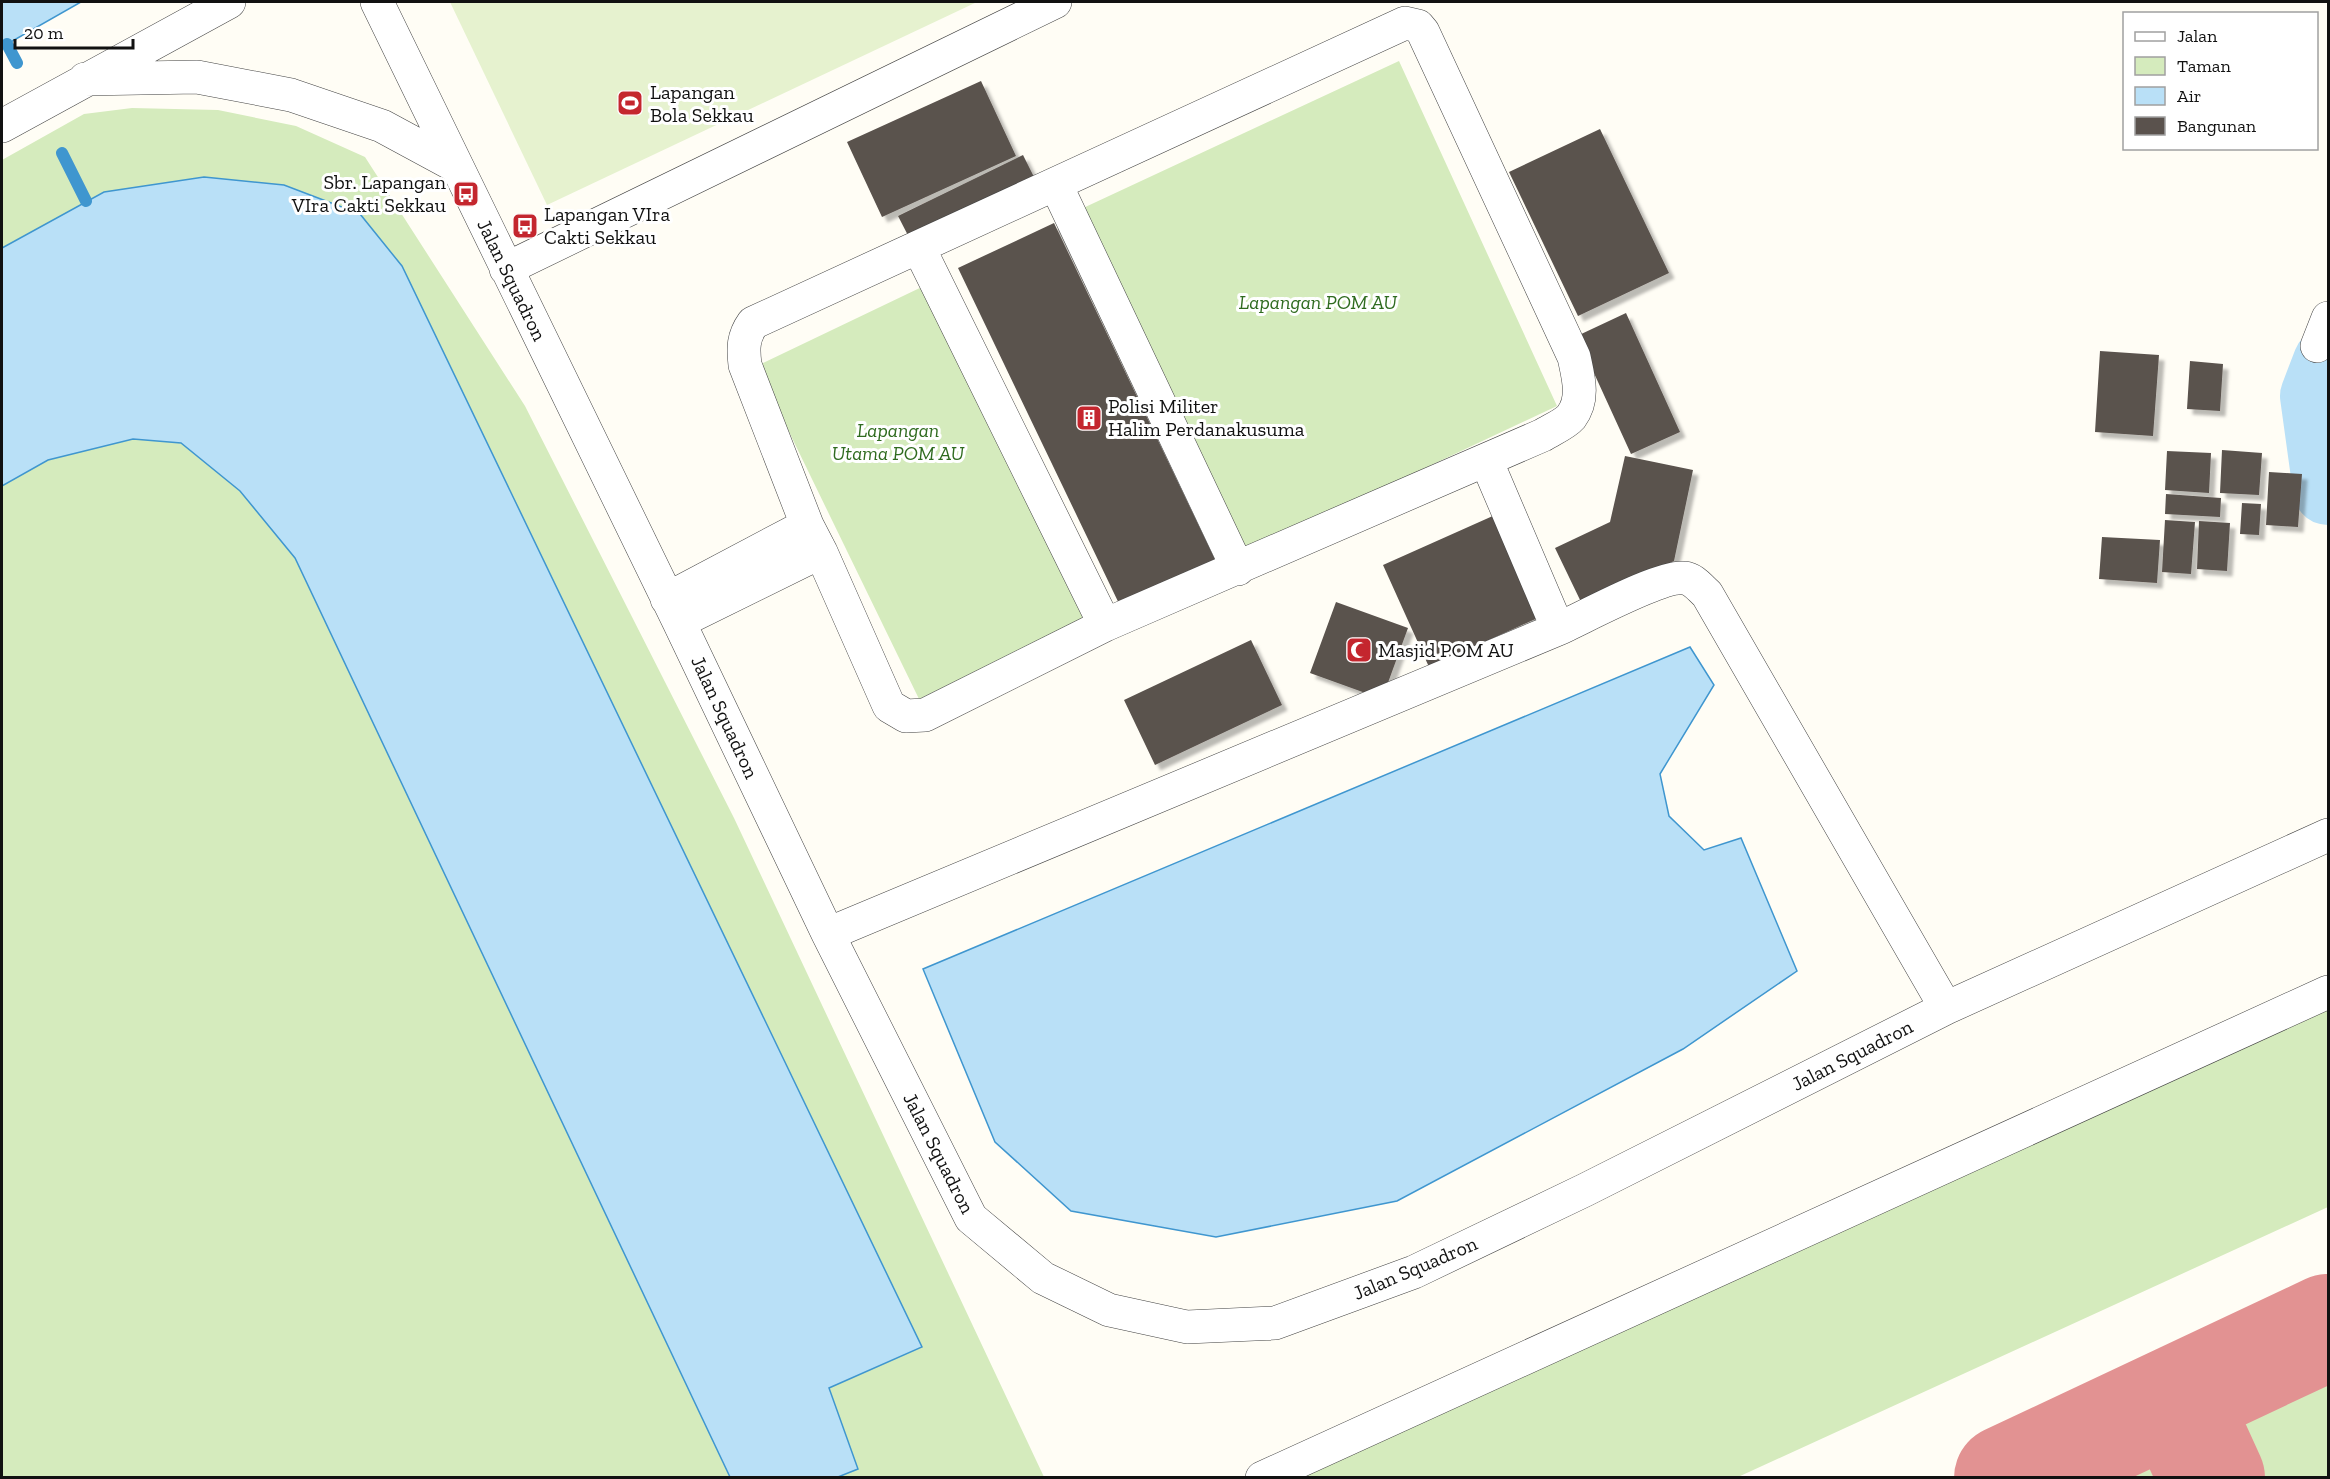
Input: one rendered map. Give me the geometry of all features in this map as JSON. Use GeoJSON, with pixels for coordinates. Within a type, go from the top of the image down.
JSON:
{"type":"FeatureCollection","features":[{"type":"Feature","properties":{"kind":"lane"},"geometry":{"type":"LineString","coordinates":[[2,126],[229,2]]}},
{"type":"Feature","properties":{"kind":"lane","name":"Jalan Squadron"},"geometry":{"type":"LineString","coordinates":[[377,2],[828,934],[971,1218],[1043,1278],[1109,1311],[1187,1328],[1275,1323],[1414,1272],[1585,1190],[1946,1008],[2328,835]]}},
{"type":"Feature","properties":{"kind":"lane"},"geometry":{"type":"LineString","coordinates":[[506,269],[1055,2]]}},
{"type":"Feature","properties":{"kind":"lane"},"geometry":{"type":"LineString","coordinates":[[1405,23],[1418,26],[1423,32],[1575,357],[1580,383],[1579,400],[1570,417],[1543,435],[1105,625],[925,715],[906,716],[890,706],[814,539],[745,365],[743,349],[745,334],[753,323],[919,248],[1405,23]]}},
{"type":"Feature","properties":{"kind":"lane"},"geometry":{"type":"LineString","coordinates":[[86,79],[197,77],[291,95],[382,126],[456,166]]}},
{"type":"Feature","properties":{"kind":"lane"},"geometry":{"type":"LineString","coordinates":[[1056,185],[1238,569]]}},
{"type":"Feature","properties":{"kind":"lane"},"geometry":{"type":"LineString","coordinates":[[919,248],[1105,625]]}},
{"type":"Feature","properties":{"kind":"lane"},"geometry":{"type":"LineString","coordinates":[[1485,460],[1558,629]]}},
{"type":"Feature","properties":{"kind":"lane"},"geometry":{"type":"LineString","coordinates":[[673,611],[814,539]]}},
{"type":"Feature","properties":{"kind":"lane"},"geometry":{"type":"LineString","coordinates":[[828,934],[1558,629],[1661,582],[1686,578],[1707,594],[1946,1008]]}},
{"type":"Feature","properties":{"kind":"lane"},"geometry":{"type":"LineString","coordinates":[[1263,1478],[2328,992]]}},
{"type":"Feature","properties":{"kind":"green space","name":"Lapangan Bola Sekkau"},"geometry":{"type":"Polygon","coordinates":[[[450,2],[977,2],[547,205],[450,2]]]}},
{"type":"Feature","properties":{"kind":"green space","name":"Lapangan POM AU"},"geometry":{"type":"Polygon","coordinates":[[[1399,61],[1557,406],[1244,553],[1081,209],[1399,61]]]}},
{"type":"Feature","properties":{"kind":"green space"},"geometry":{"type":"Polygon","coordinates":[[[132,108],[218,110],[296,126],[365,157],[525,406],[734,818],[1044,1477],[2,1477],[2,160],[84,114],[132,108]]]}},
{"type":"Feature","properties":{"kind":"green space","name":"Lapangan Utama POM AU"},"geometry":{"type":"Polygon","coordinates":[[[926,285],[1088,617],[919,699],[757,366],[926,285]]]}},
{"type":"Feature","properties":{"kind":"green space"},"geometry":{"type":"Polygon","coordinates":[[[2328,1006],[2328,1207],[1738,1477],[1294,1478],[2328,1006]]]}},
{"type":"Feature","properties":{"kind":"green space"},"geometry":{"type":"Polygon","coordinates":[[[2328,1327],[2328,1477],[2011,1477],[2032,1468],[2328,1327]]]}},
{"type":"Feature","properties":{"kind":"water"},"geometry":{"type":"Polygon","coordinates":[[[2,2],[81,2],[2,47],[2,2]]]}},
{"type":"Feature","properties":{"kind":"water"},"geometry":{"type":"Polygon","coordinates":[[[204,177],[284,185],[360,214],[402,266],[922,1347],[829,1388],[858,1469],[838,1477],[730,1477],[295,558],[240,491],[181,443],[133,439],[48,460],[2,486],[2,248],[104,192],[204,177]]]}},
{"type":"Feature","properties":{"kind":"water"},"geometry":{"type":"Polygon","coordinates":[[[1690,647],[1714,685],[1660,774],[1669,816],[1704,850],[1741,838],[1797,971],[1683,1049],[1397,1201],[1216,1237],[1071,1211],[995,1142],[923,969],[1690,647]]]}},
{"type":"Feature","properties":{"kind":"building"},"geometry":{"type":"Polygon","coordinates":[[[981,81],[1016,156],[882,217],[847,142],[981,81]]]}},
{"type":"Feature","properties":{"kind":"building"},"geometry":{"type":"Polygon","coordinates":[[[1600,129],[1669,273],[1578,316],[1509,172],[1600,129]]]}},
{"type":"Feature","properties":{"kind":"building"},"geometry":{"type":"Polygon","coordinates":[[[1023,155],[1039,187],[914,247],[898,216],[1023,155]]]}},
{"type":"Feature","properties":{"kind":"building","name":"Polisi Militer Halim Perdanakusuma"},"geometry":{"type":"Polygon","coordinates":[[[1054,223],[1219,568],[1124,614],[958,268],[1054,223]]]}},
{"type":"Feature","properties":{"kind":"building"},"geometry":{"type":"Polygon","coordinates":[[[1626,313],[1680,432],[1631,454],[1577,336],[1626,313]]]}},
{"type":"Feature","properties":{"kind":"building"},"geometry":{"type":"Polygon","coordinates":[[[2100,351],[2159,355],[2153,436],[2095,432],[2100,351]]]}},
{"type":"Feature","properties":{"kind":"building"},"geometry":{"type":"Polygon","coordinates":[[[2190,361],[2223,364],[2220,411],[2187,409],[2190,361]]]}},
{"type":"Feature","properties":{"kind":"building"},"geometry":{"type":"Polygon","coordinates":[[[2222,450],[2262,453],[2259,495],[2220,493],[2222,450]]]}},
{"type":"Feature","properties":{"kind":"building"},"geometry":{"type":"Polygon","coordinates":[[[2167,451],[2211,453],[2209,493],[2165,490],[2167,451]]]}},
{"type":"Feature","properties":{"kind":"building"},"geometry":{"type":"Polygon","coordinates":[[[1625,456],[1693,470],[1674,561],[1582,604],[1555,548],[1610,522],[1625,456]]]}},
{"type":"Feature","properties":{"kind":"building"},"geometry":{"type":"Polygon","coordinates":[[[2269,472],[2302,474],[2298,527],[2266,525],[2269,472]]]}},
{"type":"Feature","properties":{"kind":"building"},"geometry":{"type":"Polygon","coordinates":[[[2166,494],[2221,498],[2220,517],[2165,514],[2166,494]]]}},
{"type":"Feature","properties":{"kind":"building"},"geometry":{"type":"Polygon","coordinates":[[[2242,503],[2261,504],[2259,535],[2240,534],[2242,503]]]}},
{"type":"Feature","properties":{"kind":"building"},"geometry":{"type":"Polygon","coordinates":[[[1495,515],[1540,617],[1429,667],[1383,565],[1495,515]]]}},
{"type":"Feature","properties":{"kind":"building"},"geometry":{"type":"Polygon","coordinates":[[[2165,520],[2195,522],[2191,574],[2162,572],[2165,520]]]}},
{"type":"Feature","properties":{"kind":"building"},"geometry":{"type":"Polygon","coordinates":[[[2199,521],[2230,523],[2227,571],[2197,569],[2199,521]]]}},
{"type":"Feature","properties":{"kind":"building"},"geometry":{"type":"Polygon","coordinates":[[[2102,537],[2160,540],[2157,583],[2099,579],[2102,537]]]}},
{"type":"Feature","properties":{"kind":"building","name":"Masjid POM AU"},"geometry":{"type":"Polygon","coordinates":[[[1336,602],[1408,628],[1382,699],[1310,673],[1336,602]]]}},
{"type":"Feature","properties":{"kind":"building"},"geometry":{"type":"Polygon","coordinates":[[[1251,640],[1282,705],[1155,765],[1124,700],[1251,640]]]}},
{"type":"Feature","properties":{"kind":"waterway"},"geometry":{"type":"LineString","coordinates":[[7,44],[17,63]]}},
{"type":"Feature","properties":{"kind":"waterway"},"geometry":{"type":"LineString","coordinates":[[62,153],[86,201]]}},
{"type":"Feature","properties":{"kind":"waterway"},"geometry":{"type":"LineString","coordinates":[[2328,362],[2315,396],[2328,490]]}},
{"type":"Feature","properties":{"kind":"taxiway"},"geometry":{"type":"LineString","coordinates":[[2007,1478],[2328,1327]]}},
{"type":"Feature","properties":{"kind":"taxiway"},"geometry":{"type":"LineString","coordinates":[[2176,1399],[2212,1478]]}},
{"type":"Feature","properties":{"kind":"place","name":"Lapangan Bola Sekkau"},"geometry":{"type":"Point","coordinates":[630,103]}},
{"type":"Feature","properties":{"kind":"place","name":"Sbr. Lapangan VIra Cakti Sekkau"},"geometry":{"type":"Point","coordinates":[466,194]}},
{"type":"Feature","properties":{"kind":"place","name":"Lapangan VIra Cakti Sekkau"},"geometry":{"type":"Point","coordinates":[525,226]}},
{"type":"Feature","properties":{"kind":"place","name":"Polisi Militer Halim Perdanakusuma"},"geometry":{"type":"Point","coordinates":[1089,418]}},
{"type":"Feature","properties":{"kind":"place","name":"Masjid POM AU"},"geometry":{"type":"Point","coordinates":[1359,650]}}]}
